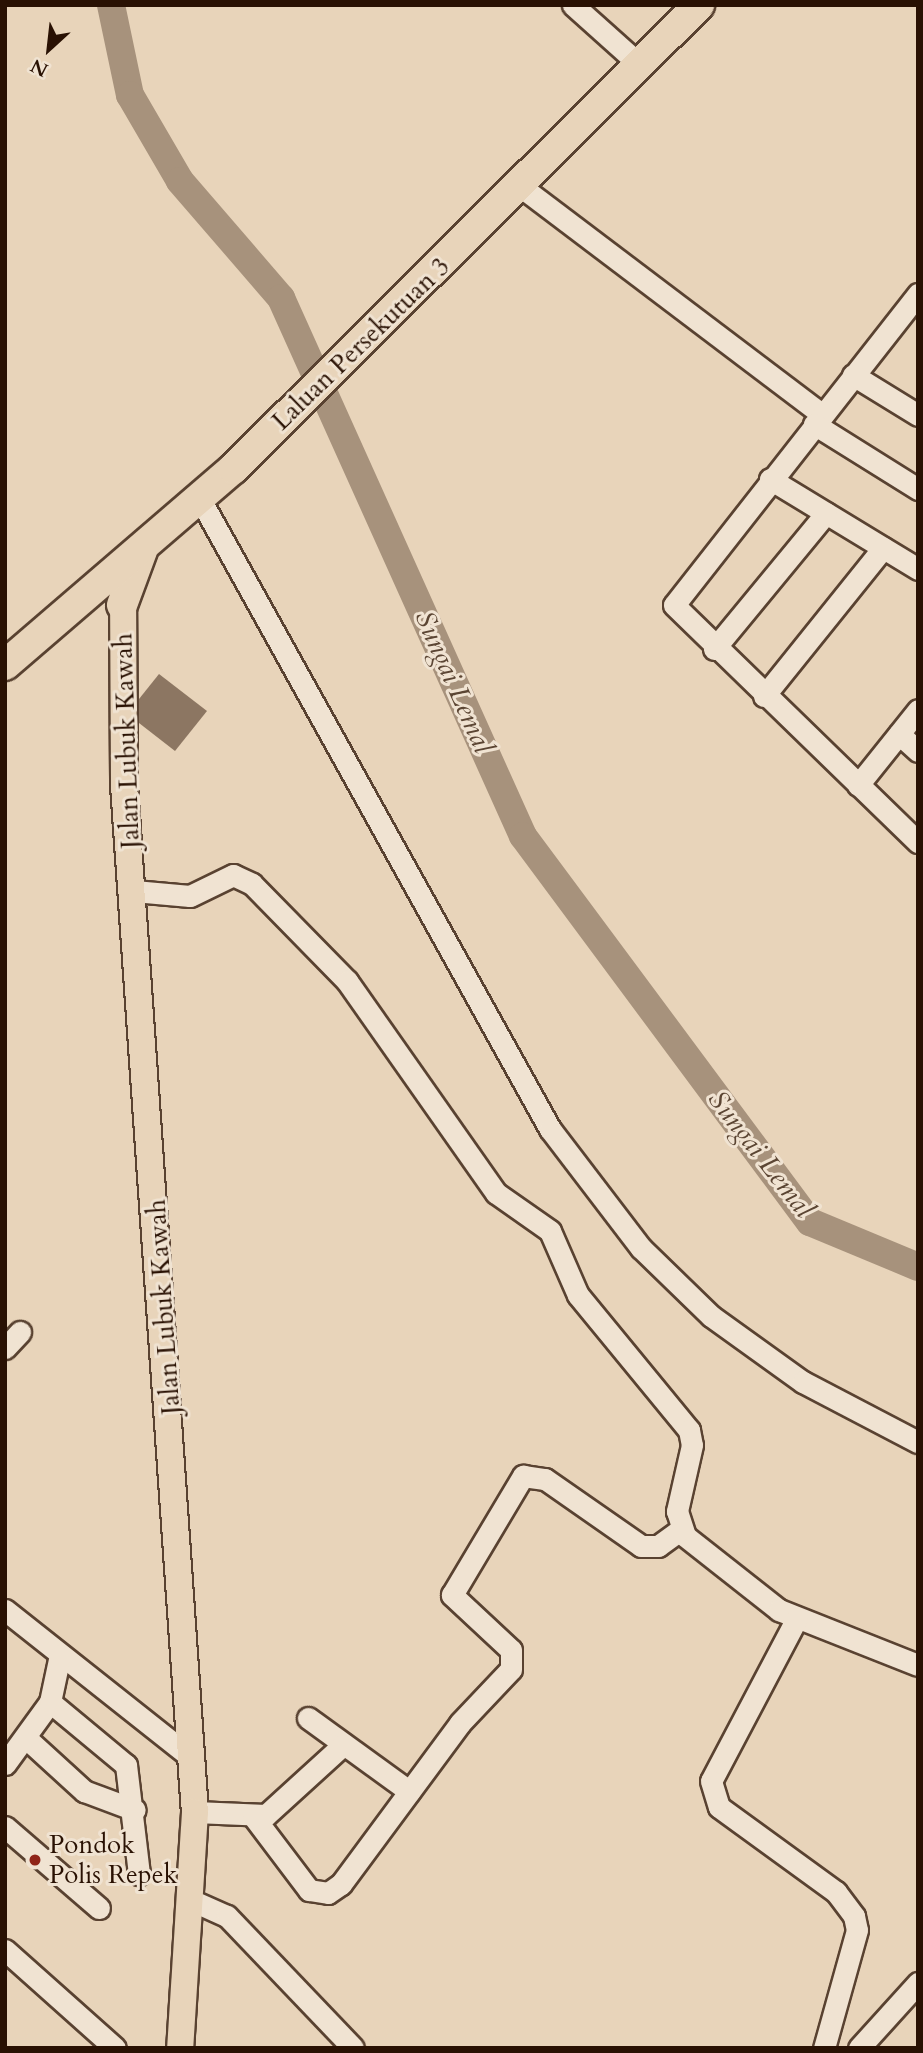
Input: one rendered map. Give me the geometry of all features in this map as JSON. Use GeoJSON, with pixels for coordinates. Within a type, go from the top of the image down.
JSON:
{"type":"FeatureCollection","features":[{"type":"Feature","properties":{"kind":"highway","name":"Laluan Persekutuan 3"},"geometry":{"type":"LineString","coordinates":[[5,665],[133,559],[233,469],[468,239],[699,5]]}},
{"type":"Feature","properties":{"kind":"highway"},"geometry":{"type":"LineString","coordinates":[[93,592],[122,605],[133,559]]}},
{"type":"Feature","properties":{"kind":"main road","name":"Jalan Lubuk Kawah"},"geometry":{"type":"LineString","coordinates":[[122,605],[124,785],[134,891],[193,1759],[193,1901],[180,2048]]}},
{"type":"Feature","properties":{"kind":"street"},"geometry":{"type":"LineString","coordinates":[[573,5],[639,64]]}},
{"type":"Feature","properties":{"kind":"street"},"geometry":{"type":"LineString","coordinates":[[520,186],[818,419],[918,489]]}},
{"type":"Feature","properties":{"kind":"street"},"geometry":{"type":"LineString","coordinates":[[918,293],[676,596],[677,613],[918,842]]}},
{"type":"Feature","properties":{"kind":"street"},"geometry":{"type":"LineString","coordinates":[[853,375],[918,415]]}},
{"type":"Feature","properties":{"kind":"street"},"geometry":{"type":"LineString","coordinates":[[770,479],[918,569]]}},
{"type":"Feature","properties":{"kind":"street"},"geometry":{"type":"LineString","coordinates":[[200,499],[567,1151],[641,1248],[711,1316],[803,1382],[918,1442]]}},
{"type":"Feature","properties":{"kind":"street"},"geometry":{"type":"LineString","coordinates":[[714,649],[826,513]]}},
{"type":"Feature","properties":{"kind":"street"},"geometry":{"type":"LineString","coordinates":[[764,696],[883,548]]}},
{"type":"Feature","properties":{"kind":"street"},"geometry":{"type":"LineString","coordinates":[[858,785],[912,721]]}},
{"type":"Feature","properties":{"kind":"street"},"geometry":{"type":"LineString","coordinates":[[912,721],[918,751]]}},
{"type":"Feature","properties":{"kind":"street"},"geometry":{"type":"LineString","coordinates":[[134,891],[190,896],[226,876],[243,879],[347,981],[496,1194],[550,1231],[578,1295],[689,1430],[692,1445],[677,1511],[681,1529],[756,1595],[797,1618],[918,1665]]}},
{"type":"Feature","properties":{"kind":"street"},"geometry":{"type":"LineString","coordinates":[[5,1349],[20,1332]]}},
{"type":"Feature","properties":{"kind":"street"},"geometry":{"type":"LineString","coordinates":[[253,1816],[304,1886],[328,1893],[341,1884],[408,1791],[513,1663],[511,1650],[452,1595],[523,1476],[545,1479],[641,1546],[658,1546],[681,1529]]}},
{"type":"Feature","properties":{"kind":"street"},"geometry":{"type":"LineString","coordinates":[[5,1610],[193,1759]]}},
{"type":"Feature","properties":{"kind":"street"},"geometry":{"type":"LineString","coordinates":[[797,1618],[710,1781],[719,1807],[851,1909],[857,1930],[824,2048]]}},
{"type":"Feature","properties":{"kind":"street"},"geometry":{"type":"LineString","coordinates":[[5,1764],[50,1702],[60,1655]]}},
{"type":"Feature","properties":{"kind":"street"},"geometry":{"type":"LineString","coordinates":[[50,1702],[118,1756],[130,1774],[139,1874]]}},
{"type":"Feature","properties":{"kind":"street"},"geometry":{"type":"LineString","coordinates":[[308,1718],[408,1791]]}},
{"type":"Feature","properties":{"kind":"street"},"geometry":{"type":"LineString","coordinates":[[26,1738],[84,1791],[135,1810]]}},
{"type":"Feature","properties":{"kind":"street"},"geometry":{"type":"LineString","coordinates":[[195,1812],[226,1809],[253,1816],[285,1802],[344,1744]]}},
{"type":"Feature","properties":{"kind":"street"},"geometry":{"type":"LineString","coordinates":[[5,1828],[99,1908]]}},
{"type":"Feature","properties":{"kind":"street"},"geometry":{"type":"LineString","coordinates":[[193,1901],[227,1916],[353,2048]]}},
{"type":"Feature","properties":{"kind":"street"},"geometry":{"type":"LineString","coordinates":[[5,1950],[116,2048]]}},
{"type":"Feature","properties":{"kind":"street"},"geometry":{"type":"LineString","coordinates":[[860,2047],[918,1983]]}},
{"type":"Feature","properties":{"kind":"building"},"geometry":{"type":"Polygon","coordinates":[[[159,674],[207,711],[175,751],[139,723],[139,699],[159,674]]]}},
{"type":"Feature","properties":{"kind":"waterway","name":"Sungai Lemal"},"geometry":{"type":"LineString","coordinates":[[111,5],[130,95],[180,181],[281,298],[523,836],[810,1222],[918,1267]]}},
{"type":"Feature","properties":{"kind":"place","name":"Pondok Polis Repek"},"geometry":{"type":"Point","coordinates":[35,1860]}}]}
